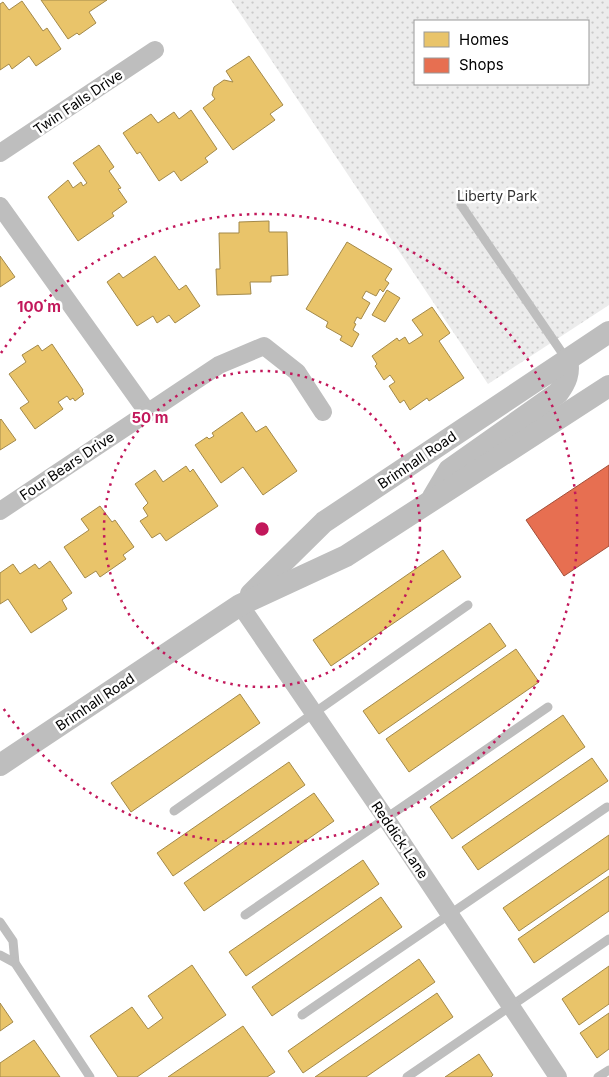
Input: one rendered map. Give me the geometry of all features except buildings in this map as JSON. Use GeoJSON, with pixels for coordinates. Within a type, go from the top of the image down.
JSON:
{"type":"FeatureCollection","features":[{"type":"Feature","properties":{"kind":"street","name":"Twin Falls Drive"},"geometry":{"type":"LineString","coordinates":[[0,154],[155,50]]}},
{"type":"Feature","properties":{"kind":"street"},"geometry":{"type":"LineString","coordinates":[[0,206],[148,413]]}},
{"type":"Feature","properties":{"kind":"street","name":"Brimhall Road"},"geometry":{"type":"LineString","coordinates":[[240,605],[324,522],[609,332]]}},
{"type":"Feature","properties":{"kind":"street","name":"Four Bears Drive"},"geometry":{"type":"LineString","coordinates":[[0,511],[219,365],[264,346],[297,372],[323,412]]}},
{"type":"Feature","properties":{"kind":"street"},"geometry":{"type":"LineString","coordinates":[[430,502],[449,470],[558,392],[565,384],[568,374],[567,360]]}},
{"type":"Feature","properties":{"kind":"street","name":"Brimhall Road"},"geometry":{"type":"LineString","coordinates":[[0,765],[240,605],[346,556],[609,386]]}},
{"type":"Feature","properties":{"kind":"street","name":"Reddick Lane"},"geometry":{"type":"LineString","coordinates":[[240,605],[386,818],[558,1077]]}},
{"type":"Feature","properties":{"kind":"lane"},"geometry":{"type":"LineString","coordinates":[[462,205],[567,360]]}},
{"type":"Feature","properties":{"kind":"lane"},"geometry":{"type":"LineString","coordinates":[[174,811],[468,605]]}},
{"type":"Feature","properties":{"kind":"lane"},"geometry":{"type":"LineString","coordinates":[[245,915],[548,706]]}},
{"type":"Feature","properties":{"kind":"lane"},"geometry":{"type":"LineString","coordinates":[[302,1015],[607,807]]}},
{"type":"Feature","properties":{"kind":"lane"},"geometry":{"type":"LineString","coordinates":[[0,922],[13,941],[14,963]]}},
{"type":"Feature","properties":{"kind":"lane"},"geometry":{"type":"LineString","coordinates":[[406,1077],[609,939]]}},
{"type":"Feature","properties":{"kind":"lane"},"geometry":{"type":"LineString","coordinates":[[0,955],[14,963],[90,1077]]}},
{"type":"Feature","properties":{"kind":"lane"},"geometry":{"type":"LineString","coordinates":[[598,1077],[609,1070]]}},
{"type":"Feature","properties":{"kind":"green space","name":"Liberty Park"},"geometry":{"type":"Polygon","coordinates":[[[231,0],[609,0],[609,305],[488,384],[231,0]]]}}]}
